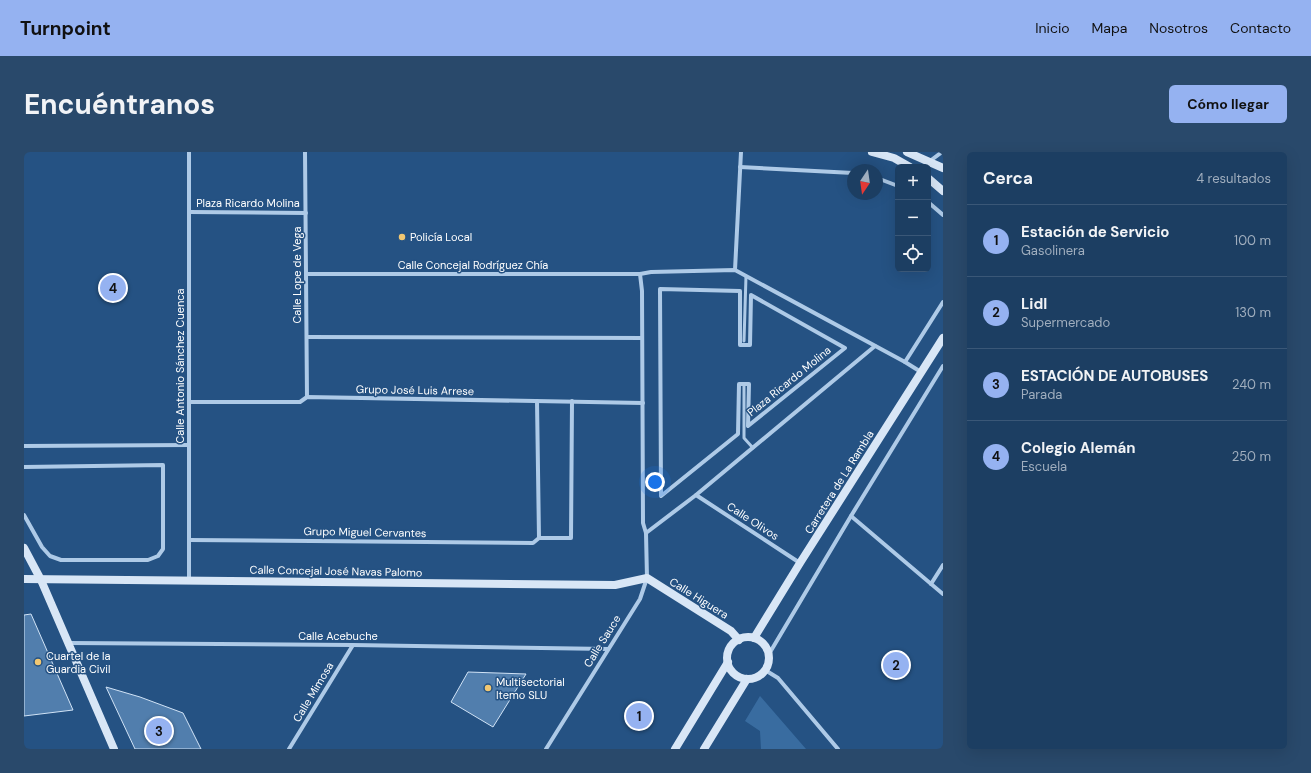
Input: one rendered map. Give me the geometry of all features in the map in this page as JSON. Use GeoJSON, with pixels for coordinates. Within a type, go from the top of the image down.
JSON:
{"type":"FeatureCollection","features":[{"type":"Feature","properties":{"kind":"street","name":"Calle Antonio Sánchez Cuenca"},"geometry":{"type":"LineString","coordinates":[[189,152],[190,581]]}},
{"type":"Feature","properties":{"kind":"street","name":"Calle Lope de Vega"},"geometry":{"type":"LineString","coordinates":[[305,152],[307,397]]}},
{"type":"Feature","properties":{"kind":"street"},"geometry":{"type":"LineString","coordinates":[[735,270],[741,152]]}},
{"type":"Feature","properties":{"kind":"street"},"geometry":{"type":"LineString","coordinates":[[872,152],[894,158],[905,164]]}},
{"type":"Feature","properties":{"kind":"street"},"geometry":{"type":"LineString","coordinates":[[907,152],[943,168]]}},
{"type":"Feature","properties":{"kind":"street"},"geometry":{"type":"LineString","coordinates":[[929,162],[942,152]]}},
{"type":"Feature","properties":{"kind":"street"},"geometry":{"type":"LineString","coordinates":[[740,167],[847,173]]}},
{"type":"Feature","properties":{"kind":"street"},"geometry":{"type":"LineString","coordinates":[[883,180],[895,185]]}},
{"type":"Feature","properties":{"kind":"street"},"geometry":{"type":"LineString","coordinates":[[931,181],[943,191]]}},
{"type":"Feature","properties":{"kind":"street"},"geometry":{"type":"LineString","coordinates":[[931,205],[943,215]]}},
{"type":"Feature","properties":{"kind":"street","name":"Plaza Ricardo Molina"},"geometry":{"type":"LineString","coordinates":[[189,212],[306,213]]}},
{"type":"Feature","properties":{"kind":"street"},"geometry":{"type":"LineString","coordinates":[[875,346],[696,495],[646,533],[643,523],[642,291],[640,274],[651,272],[735,270],[905,362],[921,372]]}},
{"type":"Feature","properties":{"kind":"street","name":"Calle Concejal Rodríguez Chía"},"geometry":{"type":"LineString","coordinates":[[306,274],[640,274]]}},
{"type":"Feature","properties":{"kind":"street","name":"Plaza Ricardo Molina"},"geometry":{"type":"LineString","coordinates":[[660,289],[740,290],[740,345],[750,345],[751,295],[845,348],[748,426],[749,384],[739,384],[738,434],[661,496],[660,289]]}},
{"type":"Feature","properties":{"kind":"street"},"geometry":{"type":"LineString","coordinates":[[905,362],[943,302]]}},
{"type":"Feature","properties":{"kind":"street"},"geometry":{"type":"LineString","coordinates":[[307,337],[642,338]]}},
{"type":"Feature","properties":{"kind":"street","name":"Carretera de La Rambla"},"geometry":{"type":"LineString","coordinates":[[754,638],[943,338]]}},
{"type":"Feature","properties":{"kind":"street"},"geometry":{"type":"LineString","coordinates":[[769,654],[943,366]]}},
{"type":"Feature","properties":{"kind":"street","name":"Grupo José Luis Arrese"},"geometry":{"type":"LineString","coordinates":[[189,402],[300,402],[307,397],[643,403]]}},
{"type":"Feature","properties":{"kind":"street"},"geometry":{"type":"LineString","coordinates":[[537,401],[539,538]]}},
{"type":"Feature","properties":{"kind":"street","name":"Grupo Miguel Cervantes"},"geometry":{"type":"LineString","coordinates":[[189,540],[533,543],[539,538],[571,538],[572,402]]}},
{"type":"Feature","properties":{"kind":"street"},"geometry":{"type":"LineString","coordinates":[[24,446],[189,445]]}},
{"type":"Feature","properties":{"kind":"street"},"geometry":{"type":"LineString","coordinates":[[24,467],[163,465],[163,549],[158,556],[148,560],[61,560],[50,556],[42,547],[24,515]]}},
{"type":"Feature","properties":{"kind":"street","name":"Calle Olivos"},"geometry":{"type":"LineString","coordinates":[[696,495],[800,563]]}},
{"type":"Feature","properties":{"kind":"street"},"geometry":{"type":"LineString","coordinates":[[851,516],[943,594]]}},
{"type":"Feature","properties":{"kind":"street","name":"Calle Sauce"},"geometry":{"type":"LineString","coordinates":[[546,749],[640,599],[647,578],[646,533]]}},
{"type":"Feature","properties":{"kind":"street"},"geometry":{"type":"LineString","coordinates":[[24,548],[41,580],[114,749]]}},
{"type":"Feature","properties":{"kind":"street"},"geometry":{"type":"LineString","coordinates":[[931,584],[943,565]]}},
{"type":"Feature","properties":{"kind":"street","name":"Calle Concejal José Navas Palomo"},"geometry":{"type":"LineString","coordinates":[[24,580],[615,585],[647,578]]}},
{"type":"Feature","properties":{"kind":"street","name":"Calle Higuera"},"geometry":{"type":"LineString","coordinates":[[647,578],[731,631],[739,640]]}},
{"type":"Feature","properties":{"kind":"street"},"geometry":{"type":"LineString","coordinates":[[745,637],[754,638],[763,643],[769,654],[769,660],[765,670],[760,675],[748,679],[735,674],[730,668],[728,662],[729,649],[733,643],[745,637]]}},
{"type":"Feature","properties":{"kind":"street","name":"Calle Acebuche"},"geometry":{"type":"LineString","coordinates":[[68,643],[608,649]]}},
{"type":"Feature","properties":{"kind":"street","name":"Calle Mimosa"},"geometry":{"type":"LineString","coordinates":[[289,749],[353,645]]}},
{"type":"Feature","properties":{"kind":"street"},"geometry":{"type":"LineString","coordinates":[[675,749],[728,662]]}},
{"type":"Feature","properties":{"kind":"street"},"geometry":{"type":"LineString","coordinates":[[765,670],[778,678],[838,749]]}},
{"type":"Feature","properties":{"kind":"street"},"geometry":{"type":"LineString","coordinates":[[704,749],[748,679]]}},
{"type":"Feature","properties":{"kind":"lane"},"geometry":{"type":"LineString","coordinates":[[744,341],[746,276]]}},
{"type":"Feature","properties":{"kind":"lane"},"geometry":{"type":"LineString","coordinates":[[744,386],[744,438],[753,448]]}},
{"type":"Feature","properties":{"kind":"shaded area"},"geometry":{"type":"Polygon","coordinates":[[[760,696],[806,749],[761,749],[760,731],[745,721],[760,696]]]}},
{"type":"Feature","properties":{"kind":"building","name":"Cuartel de la Guardia Civil"},"geometry":{"type":"Polygon","coordinates":[[[31,614],[73,710],[24,716],[24,615],[31,614]]]}},
{"type":"Feature","properties":{"kind":"building","name":"Multisectorial Itemo SLU"},"geometry":{"type":"Polygon","coordinates":[[[468,672],[526,674],[493,727],[451,702],[468,672]]]}},
{"type":"Feature","properties":{"kind":"building"},"geometry":{"type":"Polygon","coordinates":[[[106,687],[140,697],[183,713],[201,749],[135,749],[106,687]]]}},
{"type":"Feature","properties":{"kind":"place","name":"Policía Local"},"geometry":{"type":"Point","coordinates":[402,237]}},
{"type":"Feature","properties":{"kind":"place","name":"Colegio Alemán"},"geometry":{"type":"Point","coordinates":[113,288]}},
{"type":"Feature","properties":{"kind":"place","name":"Cuartel de la Guardia Civil"},"geometry":{"type":"Point","coordinates":[38,662]}},
{"type":"Feature","properties":{"kind":"place","name":"Lidl"},"geometry":{"type":"Point","coordinates":[896,665]}},
{"type":"Feature","properties":{"kind":"place","name":"Multisectorial Itemo SLU"},"geometry":{"type":"Point","coordinates":[488,688]}},
{"type":"Feature","properties":{"kind":"place","name":"Estación de Servicio"},"geometry":{"type":"Point","coordinates":[639,716]}},
{"type":"Feature","properties":{"kind":"place","name":"ESTACIÓN DE AUTOBUSES"},"geometry":{"type":"Point","coordinates":[159,731]}}]}
